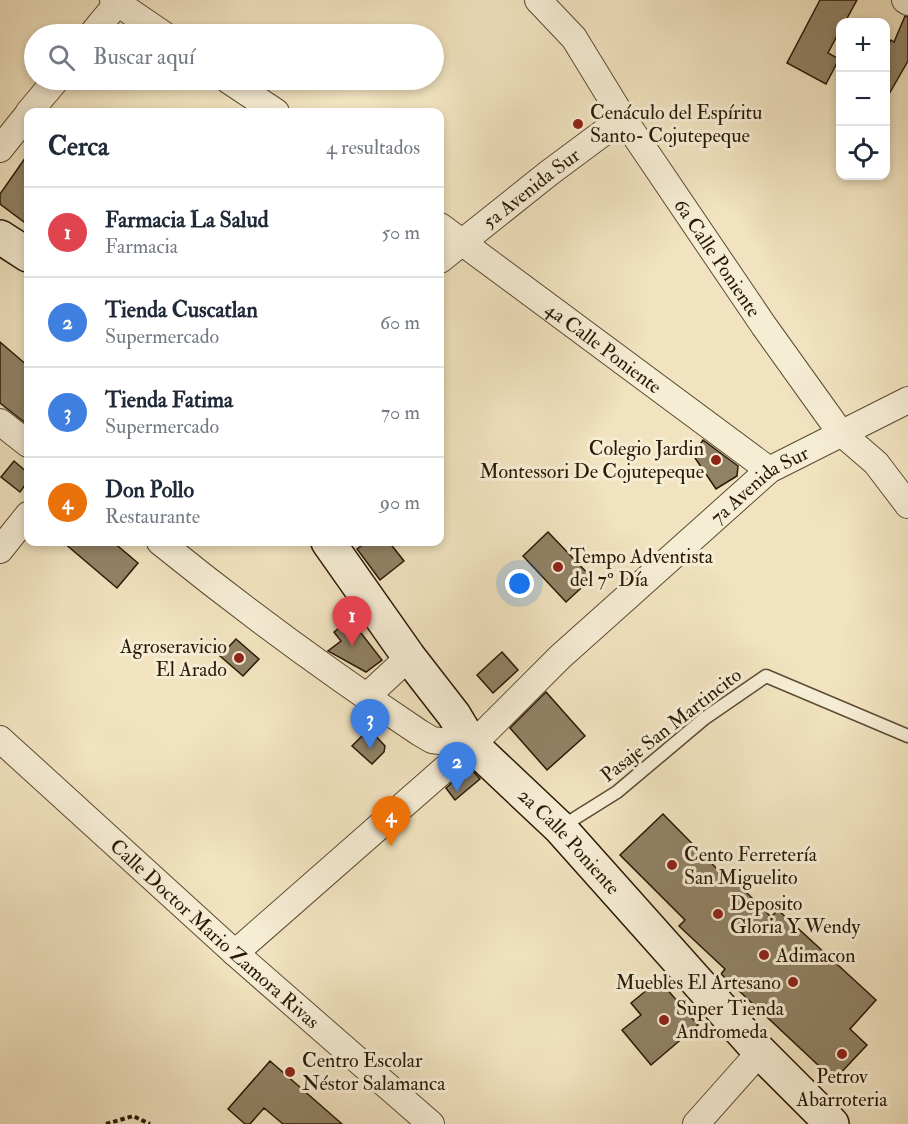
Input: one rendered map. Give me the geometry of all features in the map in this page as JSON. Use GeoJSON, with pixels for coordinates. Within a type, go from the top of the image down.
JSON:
{"type":"FeatureCollection","features":[{"type":"Feature","properties":{"kind":"street","name":"6a Calle Poniente"},"geometry":{"type":"LineString","coordinates":[[538,0],[574,38],[623,118],[840,432],[876,463],[908,506]]}},
{"type":"Feature","properties":{"kind":"street"},"geometry":{"type":"LineString","coordinates":[[100,24],[117,1],[149,24]]}},
{"type":"Feature","properties":{"kind":"street"},"geometry":{"type":"LineString","coordinates":[[33,108],[48,90]]}},
{"type":"Feature","properties":{"kind":"street"},"geometry":{"type":"LineString","coordinates":[[243,90],[270,108]]}},
{"type":"Feature","properties":{"kind":"street","name":"5a Avenida Sur"},"geometry":{"type":"LineString","coordinates":[[444,257],[623,118]]}},
{"type":"Feature","properties":{"kind":"street"},"geometry":{"type":"LineString","coordinates":[[0,149],[24,119]]}},
{"type":"Feature","properties":{"kind":"street","name":"4a Calle Poniente"},"geometry":{"type":"LineString","coordinates":[[444,229],[769,470]]}},
{"type":"Feature","properties":{"kind":"street"},"geometry":{"type":"LineString","coordinates":[[0,237],[24,252]]}},
{"type":"Feature","properties":{"kind":"street","name":"7a Avenida Sur"},"geometry":{"type":"LineString","coordinates":[[235,953],[472,745],[560,657],[769,470],[840,432],[908,400]]}},
{"type":"Feature","properties":{"kind":"street"},"geometry":{"type":"LineString","coordinates":[[0,422],[24,441]]}},
{"type":"Feature","properties":{"kind":"street"},"geometry":{"type":"LineString","coordinates":[[0,550],[24,520]]}},
{"type":"Feature","properties":{"kind":"street"},"geometry":{"type":"LineString","coordinates":[[165,546],[230,598],[366,697],[432,740],[472,745]]}},
{"type":"Feature","properties":{"kind":"street","name":"2a Calle Poniente"},"geometry":{"type":"LineString","coordinates":[[331,546],[409,657],[454,715],[472,745],[560,828],[760,1052],[832,1124]]}},
{"type":"Feature","properties":{"kind":"street"},"geometry":{"type":"LineString","coordinates":[[366,697],[409,657]]}},
{"type":"Feature","properties":{"kind":"street","name":"Calle Doctor Mario Zamora Rivas"},"geometry":{"type":"LineString","coordinates":[[0,739],[235,953],[431,1124]]}},
{"type":"Feature","properties":{"kind":"street"},"geometry":{"type":"LineString","coordinates":[[696,1124],[760,1052]]}},
{"type":"Feature","properties":{"kind":"lane","name":"Pasaje San Martincito"},"geometry":{"type":"LineString","coordinates":[[560,828],[617,792],[705,718],[766,676],[908,736]]}},
{"type":"Feature","properties":{"kind":"path"},"geometry":{"type":"LineString","coordinates":[[106,1124],[133,1116],[150,1124]]}},
{"type":"Feature","properties":{"kind":"building"},"geometry":{"type":"Polygon","coordinates":[[[820,0],[857,0],[847,18],[836,18],[836,38],[828,53],[836,57],[836,65],[826,84],[787,63],[820,0]]]}},
{"type":"Feature","properties":{"kind":"building"},"geometry":{"type":"Polygon","coordinates":[[[905,16],[908,17],[908,61],[890,92],[890,42],[891,40],[894,42],[905,16]]]}},
{"type":"Feature","properties":{"kind":"building"},"geometry":{"type":"Polygon","coordinates":[[[24,160],[24,222],[0,204],[0,194],[24,160]]]}},
{"type":"Feature","properties":{"kind":"building"},"geometry":{"type":"Polygon","coordinates":[[[0,342],[24,363],[24,422],[0,403],[0,342]]]}},
{"type":"Feature","properties":{"kind":"building","name":"Colegio Jardin Montessori De Cojutepeque"},"geometry":{"type":"Polygon","coordinates":[[[703,440],[738,466],[737,476],[716,489],[693,455],[703,440]]]}},
{"type":"Feature","properties":{"kind":"building"},"geometry":{"type":"Polygon","coordinates":[[[14,461],[24,470],[24,486],[20,492],[1,477],[14,461]]]}},
{"type":"Feature","properties":{"kind":"building","name":"Tempo Adventista del 7º Día"},"geometry":{"type":"Polygon","coordinates":[[[548,532],[592,578],[566,602],[523,556],[548,532]]]}},
{"type":"Feature","properties":{"kind":"building"},"geometry":{"type":"Polygon","coordinates":[[[68,546],[118,546],[138,563],[117,588],[68,546]]]}},
{"type":"Feature","properties":{"kind":"building"},"geometry":{"type":"Polygon","coordinates":[[[361,546],[392,546],[404,561],[380,580],[357,549],[361,546]]]}},
{"type":"Feature","properties":{"kind":"building"},"geometry":{"type":"Polygon","coordinates":[[[350,619],[382,660],[366,672],[328,651],[341,641],[334,632],[350,619]]]}},
{"type":"Feature","properties":{"kind":"building","name":"Agroseravicio El Arado"},"geometry":{"type":"Polygon","coordinates":[[[236,639],[259,659],[243,676],[220,656],[236,639]]]}},
{"type":"Feature","properties":{"kind":"building"},"geometry":{"type":"Polygon","coordinates":[[[502,652],[518,670],[493,693],[477,675],[502,652]]]}},
{"type":"Feature","properties":{"kind":"building"},"geometry":{"type":"Polygon","coordinates":[[[546,692],[585,736],[547,770],[510,728],[546,692]]]}},
{"type":"Feature","properties":{"kind":"building"},"geometry":{"type":"Polygon","coordinates":[[[369,729],[385,746],[384,752],[372,764],[352,746],[369,729]]]}},
{"type":"Feature","properties":{"kind":"building"},"geometry":{"type":"Polygon","coordinates":[[[466,770],[472,770],[480,779],[455,800],[446,788],[466,770]]]}},
{"type":"Feature","properties":{"kind":"building"},"geometry":{"type":"Polygon","coordinates":[[[663,814],[726,878],[729,875],[771,917],[778,910],[876,1000],[850,1029],[867,1045],[834,1080],[721,974],[725,969],[679,926],[685,920],[620,855],[663,814]]]}},
{"type":"Feature","properties":{"kind":"building","name":"Super Tienda Andromeda"},"geometry":{"type":"Polygon","coordinates":[[[659,980],[698,1025],[651,1065],[622,1030],[641,1015],[631,1003],[659,980]]]}},
{"type":"Feature","properties":{"kind":"building"},"geometry":{"type":"Polygon","coordinates":[[[270,1061],[342,1124],[283,1124],[264,1108],[250,1124],[245,1124],[228,1109],[270,1061]]]}},
{"type":"Feature","properties":{"kind":"place","name":"Cenáculo del Espíritu Santo- Cojutepeque"},"geometry":{"type":"Point","coordinates":[578,124]}},
{"type":"Feature","properties":{"kind":"place","name":"Colegio Jardin Montessori De Cojutepeque"},"geometry":{"type":"Point","coordinates":[716,460]}},
{"type":"Feature","properties":{"kind":"place","name":"Tempo Adventista del 7º Día"},"geometry":{"type":"Point","coordinates":[558,567]}},
{"type":"Feature","properties":{"kind":"place","name":"Farmacia La Salud"},"geometry":{"type":"Point","coordinates":[352,646]}},
{"type":"Feature","properties":{"kind":"place","name":"Agroseravicio El Arado"},"geometry":{"type":"Point","coordinates":[239,658]}},
{"type":"Feature","properties":{"kind":"place","name":"Tienda Fatima"},"geometry":{"type":"Point","coordinates":[370,749]}},
{"type":"Feature","properties":{"kind":"place","name":"Tienda Cuscatlan"},"geometry":{"type":"Point","coordinates":[457,792]}},
{"type":"Feature","properties":{"kind":"place","name":"Don Pollo"},"geometry":{"type":"Point","coordinates":[391,846]}},
{"type":"Feature","properties":{"kind":"place","name":"Cento Ferretería San Miguelito"},"geometry":{"type":"Point","coordinates":[672,865]}},
{"type":"Feature","properties":{"kind":"place","name":"Deposito Gloria Y Wendy"},"geometry":{"type":"Point","coordinates":[718,914]}},
{"type":"Feature","properties":{"kind":"place","name":"Adimacon"},"geometry":{"type":"Point","coordinates":[764,955]}},
{"type":"Feature","properties":{"kind":"place","name":"Muebles El Artesano"},"geometry":{"type":"Point","coordinates":[793,982]}},
{"type":"Feature","properties":{"kind":"place","name":"Super Tienda Andromeda"},"geometry":{"type":"Point","coordinates":[664,1020]}},
{"type":"Feature","properties":{"kind":"place","name":"Petrov Abarroteria"},"geometry":{"type":"Point","coordinates":[842,1054]}},
{"type":"Feature","properties":{"kind":"place","name":"Centro Escolar Néstor Salamanca"},"geometry":{"type":"Point","coordinates":[290,1072]}}]}
